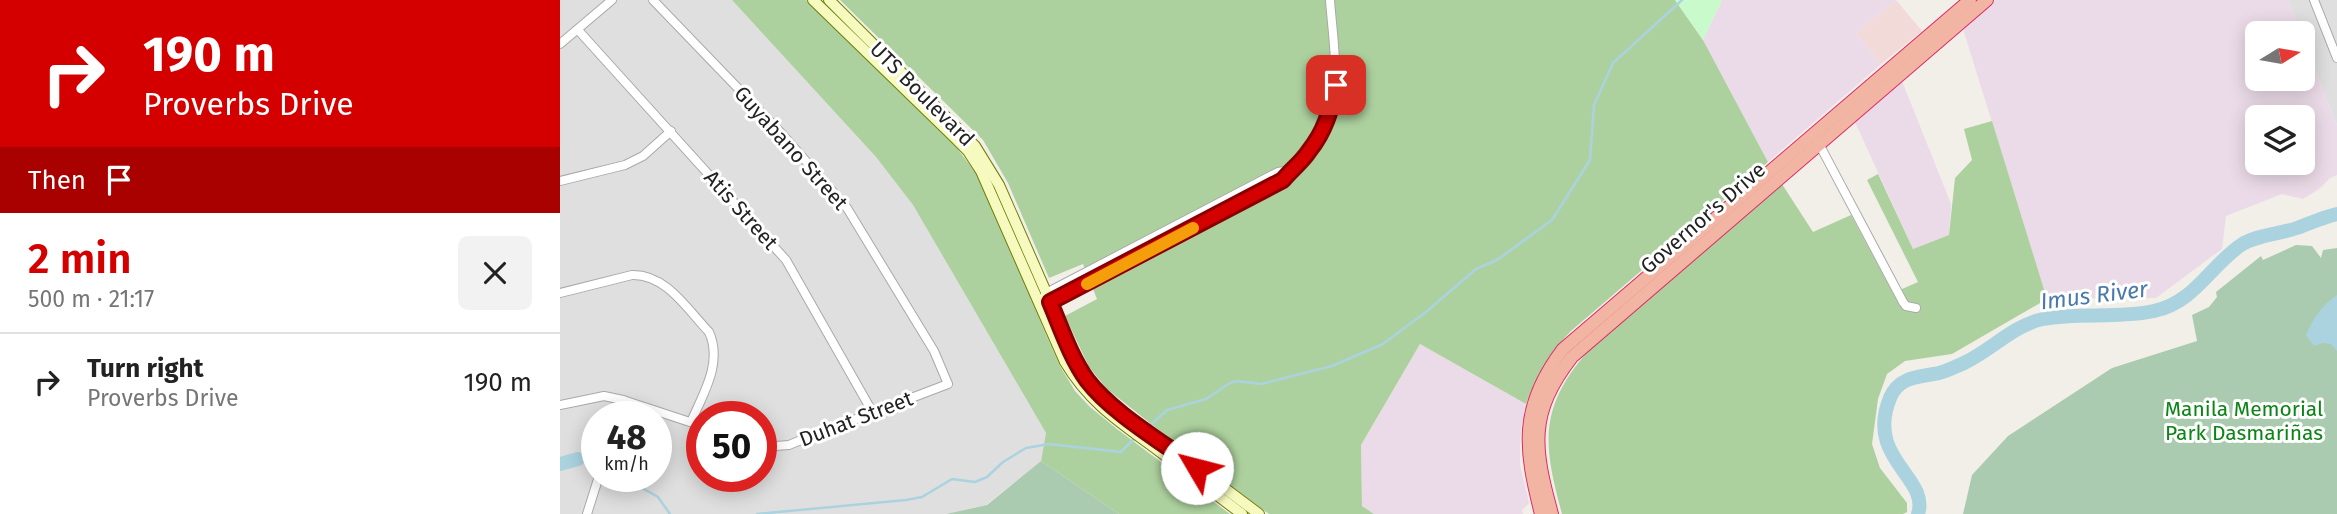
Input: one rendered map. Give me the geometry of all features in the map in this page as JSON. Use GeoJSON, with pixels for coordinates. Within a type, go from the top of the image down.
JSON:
{"type":"FeatureCollection","features":[{"type":"Feature","properties":{"kind":"highway","name":"Governor's Drive"},"geometry":{"type":"LineString","coordinates":[[1552,514],[1539,462],[1538,430],[1548,393],[1562,369],[1584,345],[1970,0]]}},
{"type":"Feature","properties":{"kind":"highway","name":"Governor's Drive"},"geometry":{"type":"LineString","coordinates":[[1541,514],[1529,465],[1528,429],[1538,389],[1553,363],[1575,337],[1987,0]]}},
{"type":"Feature","properties":{"kind":"main road","name":"UTS Boulevard"},"geometry":{"type":"LineString","coordinates":[[813,0],[968,151],[991,189],[1046,299]]}},
{"type":"Feature","properties":{"kind":"main road","name":"UTS Boulevard"},"geometry":{"type":"LineString","coordinates":[[829,0],[975,146],[999,185],[1046,299],[1065,362],[1078,384],[1094,401],[1259,514]]}},
{"type":"Feature","properties":{"kind":"main road","name":"UTS Boulevard"},"geometry":{"type":"LineString","coordinates":[[1154,441],[1242,514]]}},
{"type":"Feature","properties":{"kind":"street"},"geometry":{"type":"LineString","coordinates":[[560,44],[612,0]]}},
{"type":"Feature","properties":{"kind":"street","name":"Guyabano Street"},"geometry":{"type":"LineString","coordinates":[[653,0],[783,135],[847,208],[934,351],[948,384]]}},
{"type":"Feature","properties":{"kind":"street"},"geometry":{"type":"LineString","coordinates":[[1046,299],[1278,172],[1292,170],[1308,154],[1322,133],[1331,110],[1336,85],[1330,0]]}},
{"type":"Feature","properties":{"kind":"street"},"geometry":{"type":"LineString","coordinates":[[2314,0],[2337,58]]}},
{"type":"Feature","properties":{"kind":"street","name":"Atis Street"},"geometry":{"type":"LineString","coordinates":[[578,30],[786,260],[873,413]]}},
{"type":"Feature","properties":{"kind":"street"},"geometry":{"type":"LineString","coordinates":[[560,181],[625,165],[643,156],[671,131]]}},
{"type":"Feature","properties":{"kind":"street"},"geometry":{"type":"LineString","coordinates":[[1816,139],[1903,302],[1906,306],[1916,308]]}},
{"type":"Feature","properties":{"kind":"street"},"geometry":{"type":"LineString","coordinates":[[560,293],[632,275],[656,279],[709,332],[713,341],[713,369],[700,401]]}},
{"type":"Feature","properties":{"kind":"street","name":"Duhat Street"},"geometry":{"type":"LineString","coordinates":[[777,445],[789,444],[948,384]]}},
{"type":"Feature","properties":{"kind":"street"},"geometry":{"type":"LineString","coordinates":[[560,405],[604,396],[686,420]]}},
{"type":"Feature","properties":{"kind":"street"},"geometry":{"type":"LineString","coordinates":[[587,514],[594,492]]}},
{"type":"Feature","properties":{"kind":"shaded area"},"geometry":{"type":"Polygon","coordinates":[[[560,0],[732,0],[876,157],[913,205],[1046,433],[1041,461],[986,505],[946,514],[560,514],[560,0]]]}},
{"type":"Feature","properties":{"kind":"shaded area"},"geometry":{"type":"Polygon","coordinates":[[[1722,0],[1896,0],[1856,33],[1881,64],[1768,162],[1703,40],[1722,0]]]}},
{"type":"Feature","properties":{"kind":"shaded area"},"geometry":{"type":"Polygon","coordinates":[[[1896,0],[1922,31],[1881,64],[1856,33],[1896,0]]]}},
{"type":"Feature","properties":{"kind":"shaded area"},"geometry":{"type":"Polygon","coordinates":[[[1996,0],[2288,0],[2296,21],[2245,21],[2245,91],[2315,91],[2315,69],[2337,125],[2337,175],[2303,199],[2282,194],[2226,216],[2222,249],[2156,298],[2047,299],[1963,29],[1996,0]]]}},
{"type":"Feature","properties":{"kind":"shaded area"},"geometry":{"type":"Polygon","coordinates":[[[2288,0],[2337,0],[2337,125],[2315,69],[2315,21],[2296,21],[2288,0]]]}},
{"type":"Feature","properties":{"kind":"shaded area"},"geometry":{"type":"Polygon","coordinates":[[[1902,81],[1951,204],[1949,235],[1913,249],[1855,122],[1902,81]]]}},
{"type":"Feature","properties":{"kind":"shaded area"},"geometry":{"type":"Polygon","coordinates":[[[1420,344],[1526,404],[1521,429],[1520,465],[1529,503],[1522,510],[1523,514],[1374,514],[1362,506],[1361,445],[1420,344]]]}},
{"type":"Feature","properties":{"kind":"green space"},"geometry":{"type":"Polygon","coordinates":[[[732,0],[806,0],[956,147],[987,193],[1047,337],[1075,391],[1117,429],[1230,514],[1119,514],[1041,461],[1046,433],[913,205],[876,157],[732,0]]]}},
{"type":"Feature","properties":{"kind":"green space"},"geometry":{"type":"Polygon","coordinates":[[[840,0],[1675,0],[1703,40],[1768,162],[1571,331],[1544,365],[1526,404],[1420,344],[1361,445],[1362,506],[1374,514],[1269,514],[1167,439],[1107,389],[1089,367],[1065,316],[1097,299],[1083,264],[1049,278],[1008,183],[983,140],[840,0]]]}},
{"type":"Feature","properties":{"kind":"green space"},"geometry":{"type":"Polygon","coordinates":[[[1675,0],[1722,0],[1703,40],[1675,0]]]}},
{"type":"Feature","properties":{"kind":"green space"},"geometry":{"type":"Polygon","coordinates":[[[1992,121],[2047,299],[1952,354],[1905,361],[1887,374],[1878,399],[1872,444],[1880,468],[1907,503],[1907,512],[1562,514],[1551,467],[1549,428],[1561,390],[1589,350],[1780,181],[1813,232],[1851,215],[1893,293],[1918,282],[1867,180],[1878,174],[1913,249],[1949,235],[1955,178],[1972,160],[1964,129],[1992,121]]]}},
{"type":"Feature","properties":{"kind":"green space","name":"Manila Memorial Park Dasmariñas"},"geometry":{"type":"Polygon","coordinates":[[[2296,245],[2312,246],[2321,258],[2323,250],[2337,248],[2337,514],[1963,514],[1972,475],[2008,436],[2112,368],[2197,341],[2192,315],[2209,307],[2217,297],[2216,292],[2261,256],[2263,260],[2296,245]]]}},
{"type":"Feature","properties":{"kind":"green space"},"geometry":{"type":"Polygon","coordinates":[[[1041,461],[1119,514],[946,514],[987,505],[1041,461]]]}},
{"type":"Feature","properties":{"kind":"water"},"geometry":{"type":"Polygon","coordinates":[[[2337,295],[2337,351],[2331,344],[2314,346],[2306,335],[2318,313],[2337,295]]]}},
{"type":"Feature","properties":{"kind":"waterway"},"geometry":{"type":"LineString","coordinates":[[1149,426],[1167,410],[1206,399],[1230,383],[1237,381],[1261,384],[1332,366],[1383,344],[1476,269],[1497,260],[1552,220],[1590,160],[1594,105],[1613,63],[1682,0]]}},
{"type":"Feature","properties":{"kind":"waterway","name":"Imus River"},"geometry":{"type":"LineString","coordinates":[[1918,514],[1919,501],[1915,489],[1891,452],[1886,437],[1885,419],[1890,398],[1903,382],[1953,368],[2032,322],[2070,316],[2140,313],[2168,307],[2191,292],[2241,245],[2337,214]]}},
{"type":"Feature","properties":{"kind":"waterway"},"geometry":{"type":"LineString","coordinates":[[757,514],[922,497],[952,479],[975,482],[987,477],[1003,462],[1026,448],[1049,444],[1121,452],[1136,437]]}},
{"type":"Feature","properties":{"kind":"waterway"},"geometry":{"type":"LineString","coordinates":[[560,464],[578,459]]}},
{"type":"Feature","properties":{"kind":"waterway"},"geometry":{"type":"LineString","coordinates":[[649,492],[658,497],[670,514]]}},
{"type":"Feature","properties":{"kind":"slow traffic"},"geometry":{"type":"LineString","coordinates":[[1087,284],[1193,228]]}},
{"type":"Feature","properties":{"kind":"route"},"geometry":{"type":"LineString","coordinates":[[1197,468],[1099,394],[1086,379],[1073,355],[1050,302],[1283,180],[1308,154],[1322,133],[1331,110],[1336,85]]}}]}
